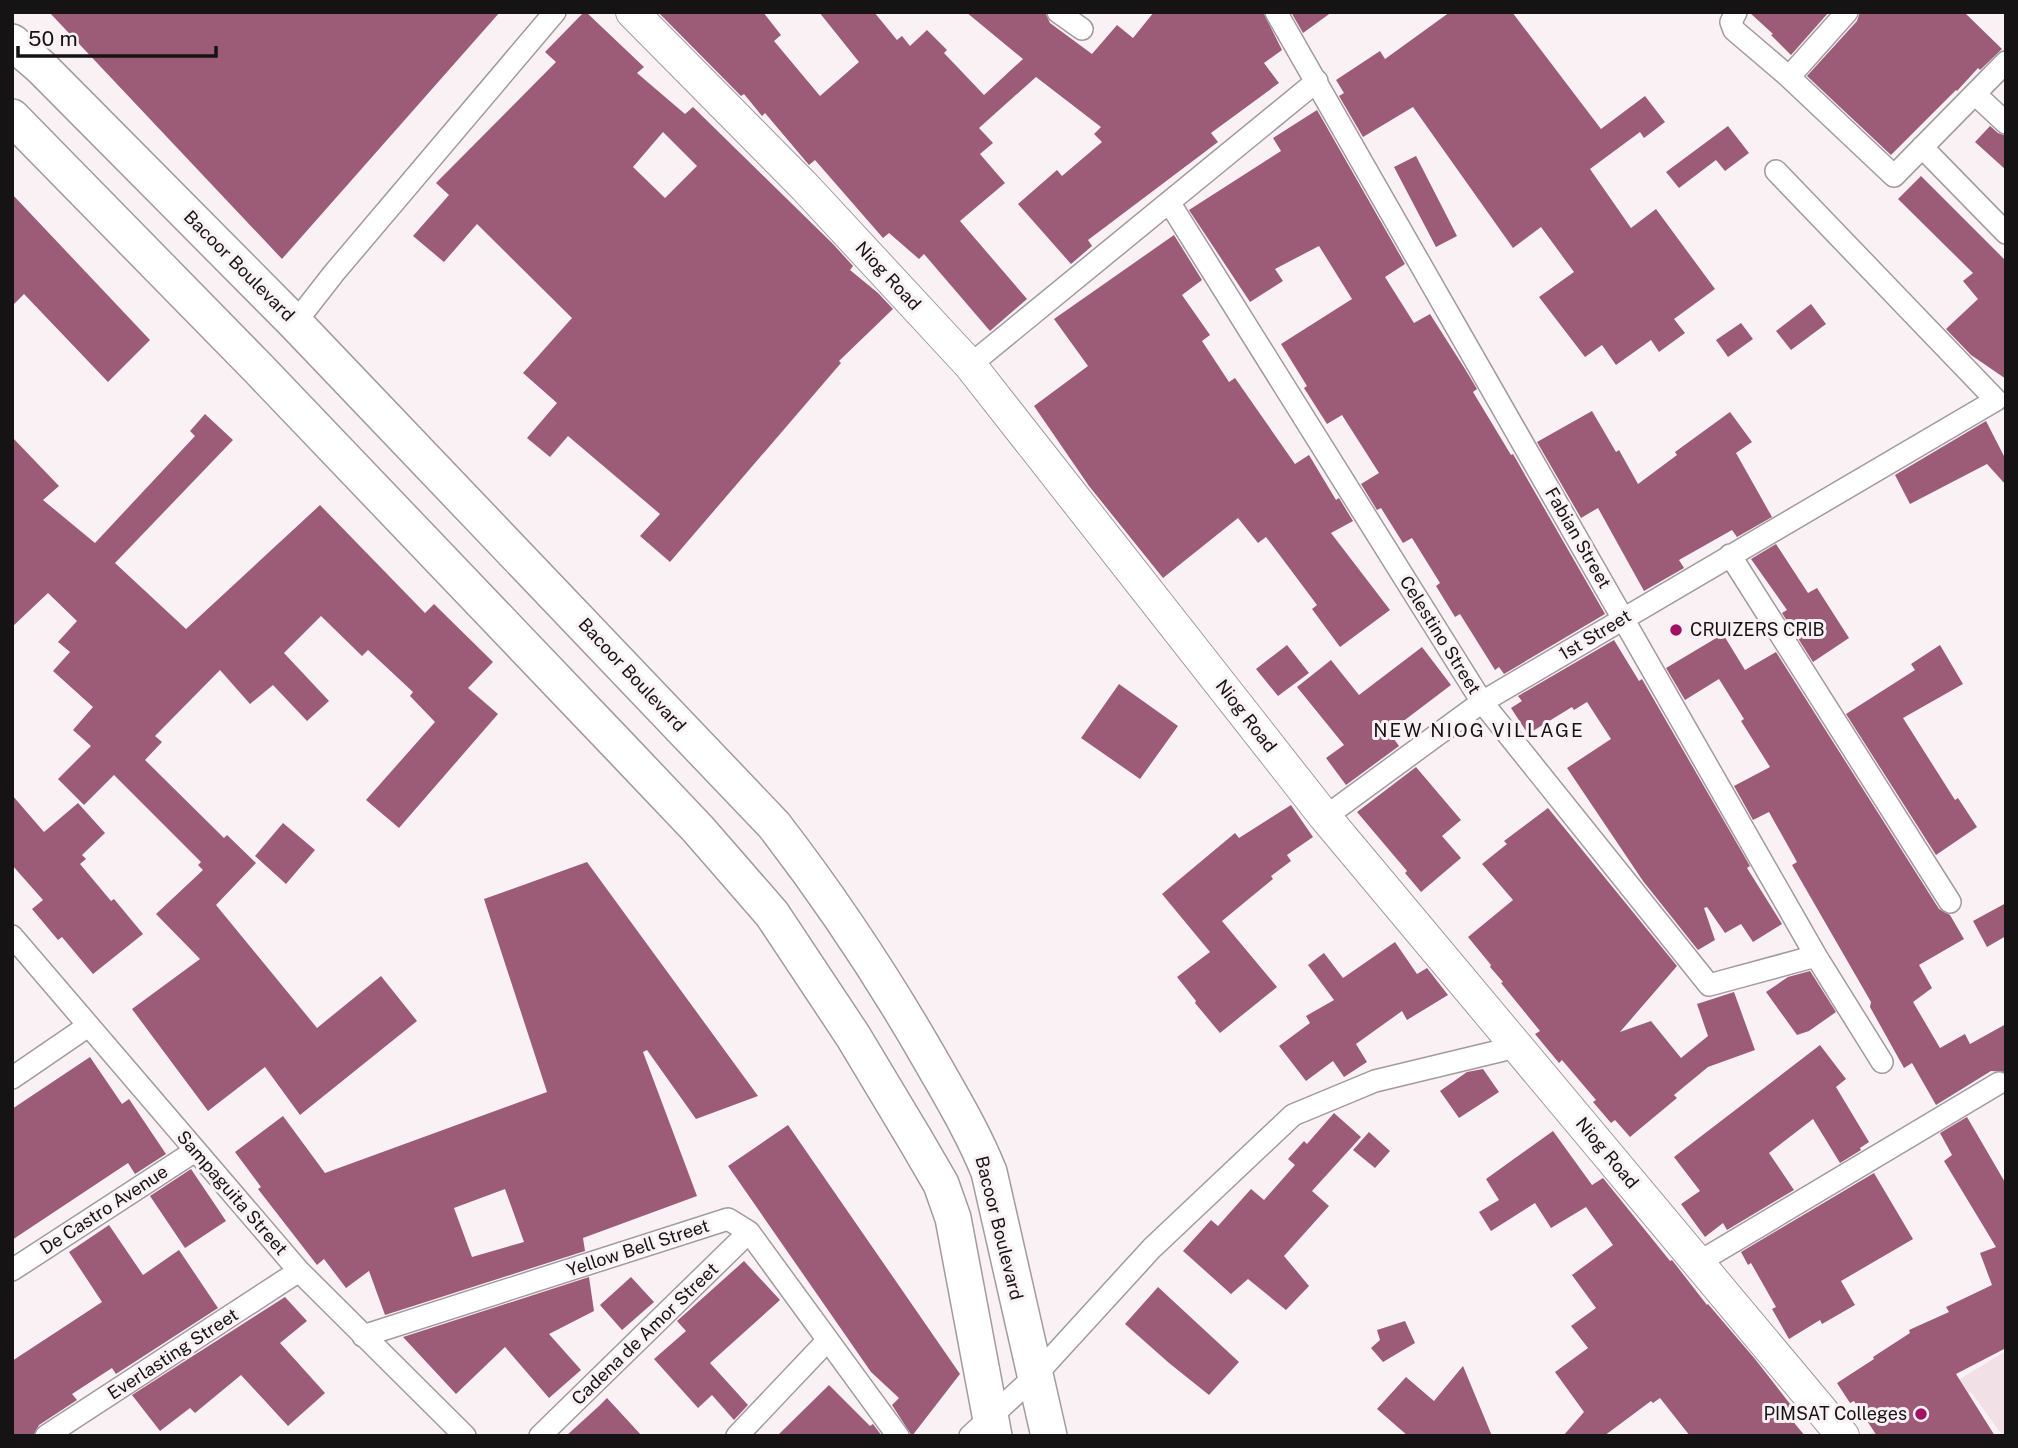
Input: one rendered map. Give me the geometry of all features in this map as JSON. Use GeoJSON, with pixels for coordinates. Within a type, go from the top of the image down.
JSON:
{"type":"FeatureCollection","features":[{"type":"Feature","properties":{"kind":"main road","name":"Bacoor Boulevard"},"geometry":{"type":"LineString","coordinates":[[12,42],[41,67],[295,323],[774,825],[814,876],[877,971],[975,1137],[989,1172],[1049,1436]]}},
{"type":"Feature","properties":{"kind":"main road"},"geometry":{"type":"LineString","coordinates":[[12,117],[258,368],[698,829],[772,914],[853,1036],[941,1184],[953,1218],[985,1429]]}},
{"type":"Feature","properties":{"kind":"main road"},"geometry":{"type":"LineString","coordinates":[[258,368],[295,323]]}},
{"type":"Feature","properties":{"kind":"street"},"geometry":{"type":"LineString","coordinates":[[295,323],[555,12]]}},
{"type":"Feature","properties":{"kind":"street"},"geometry":{"type":"LineString","coordinates":[[1058,12],[1082,29]]}},
{"type":"Feature","properties":{"kind":"street","name":"Fabian Street"},"geometry":{"type":"LineString","coordinates":[[1276,12],[1816,956],[1882,1062]]}},
{"type":"Feature","properties":{"kind":"street"},"geometry":{"type":"LineString","coordinates":[[1737,12],[1731,22],[1734,30],[1894,176],[2006,62]]}},
{"type":"Feature","properties":{"kind":"street"},"geometry":{"type":"LineString","coordinates":[[1789,78],[1846,12]]}},
{"type":"Feature","properties":{"kind":"street","name":"Niog Road"},"geometry":{"type":"LineString","coordinates":[[639,14],[970,365],[1325,817],[1843,1436]]}},
{"type":"Feature","properties":{"kind":"street"},"geometry":{"type":"LineString","coordinates":[[970,365],[1317,81]]}},
{"type":"Feature","properties":{"kind":"street"},"geometry":{"type":"LineString","coordinates":[[1975,94],[2006,123]]}},
{"type":"Feature","properties":{"kind":"street"},"geometry":{"type":"LineString","coordinates":[[1922,147],[2006,233]]}},
{"type":"Feature","properties":{"kind":"street","name":"1st Street"},"geometry":{"type":"LineString","coordinates":[[1325,817],[1482,702],[1996,400],[1776,171]]}},
{"type":"Feature","properties":{"kind":"street","name":"Celestino Street"},"geometry":{"type":"LineString","coordinates":[[1169,202],[1482,702],[1709,985],[1816,956]]}},
{"type":"Feature","properties":{"kind":"street"},"geometry":{"type":"LineString","coordinates":[[1730,555],[1950,902]]}},
{"type":"Feature","properties":{"kind":"street","name":"Sampaguita Street"},"geometry":{"type":"LineString","coordinates":[[12,936],[299,1271],[465,1436]]}},
{"type":"Feature","properties":{"kind":"street"},"geometry":{"type":"LineString","coordinates":[[12,1078],[88,1026]]}},
{"type":"Feature","properties":{"kind":"street"},"geometry":{"type":"LineString","coordinates":[[985,1429],[1152,1248],[1293,1115],[1375,1081],[1517,1047]]}},
{"type":"Feature","properties":{"kind":"street"},"geometry":{"type":"LineString","coordinates":[[1699,1262],[1999,1083]]}},
{"type":"Feature","properties":{"kind":"street","name":"De Castro Avenue"},"geometry":{"type":"LineString","coordinates":[[12,1270],[195,1151]]}},
{"type":"Feature","properties":{"kind":"street","name":"Yellow Bell Street"},"geometry":{"type":"LineString","coordinates":[[363,1336],[727,1219],[749,1232]]}},
{"type":"Feature","properties":{"kind":"street"},"geometry":{"type":"LineString","coordinates":[[749,1232],[898,1436]]}},
{"type":"Feature","properties":{"kind":"street","name":"Cadena de Amor Street"},"geometry":{"type":"LineString","coordinates":[[540,1436],[749,1232]]}},
{"type":"Feature","properties":{"kind":"street","name":"Everlasting Street"},"geometry":{"type":"LineString","coordinates":[[46,1436],[299,1271]]}},
{"type":"Feature","properties":{"kind":"street"},"geometry":{"type":"LineString","coordinates":[[737,1436],[827,1341]]}},
{"type":"Feature","properties":{"kind":"shaded area","name":"PIMSAT Colleges"},"geometry":{"type":"Polygon","coordinates":[[[2006,1351],[2006,1436],[2003,1436],[1971,1392],[1906,1436],[1866,1436],[2006,1351]]]}},
{"type":"Feature","properties":{"kind":"building"},"geometry":{"type":"Polygon","coordinates":[[[49,12],[500,12],[282,259],[49,12]]]}},
{"type":"Feature","properties":{"kind":"building"},"geometry":{"type":"Polygon","coordinates":[[[586,12],[644,67],[637,73],[685,114],[693,107],[833,244],[853,266],[850,270],[893,309],[839,361],[841,363],[670,562],[640,536],[660,514],[568,436],[550,457],[527,438],[557,403],[523,373],[572,318],[477,224],[444,262],[413,236],[449,195],[436,183],[556,62],[545,52],[586,12]],[[663,132],[633,167],[665,198],[697,166],[663,132]]]}},
{"type":"Feature","properties":{"kind":"building"},"geometry":{"type":"Polygon","coordinates":[[[658,12],[763,12],[781,35],[774,41],[820,96],[859,62],[819,12],[874,12],[897,40],[902,36],[910,46],[927,30],[947,50],[944,53],[984,95],[1023,59],[966,12],[1045,12],[1050,23],[1092,54],[1117,25],[1133,38],[1154,12],[1263,12],[1282,50],[1264,63],[1279,83],[1211,133],[1218,142],[1088,240],[1092,246],[1071,264],[1018,204],[1057,170],[1062,176],[1102,142],[1094,134],[1101,127],[1036,77],[979,128],[993,143],[980,154],[1005,183],[960,221],[1027,299],[990,331],[924,254],[919,259],[889,233],[883,238],[815,160],[809,165],[765,113],[762,116],[744,94],[741,96],[658,12]]]}},
{"type":"Feature","properties":{"kind":"building"},"geometry":{"type":"Polygon","coordinates":[[[1291,12],[1332,12],[1303,33],[1291,12]]]}},
{"type":"Feature","properties":{"kind":"building"},"geometry":{"type":"Polygon","coordinates":[[[1450,12],[1512,12],[1601,129],[1645,96],[1665,122],[1644,138],[1640,132],[1590,169],[1631,228],[1656,209],[1715,289],[1674,319],[1685,333],[1659,352],[1651,340],[1616,365],[1602,345],[1585,357],[1539,297],[1574,272],[1541,227],[1513,248],[1413,107],[1363,137],[1339,96],[1344,93],[1336,80],[1380,51],[1385,59],[1450,12]]]}},
{"type":"Feature","properties":{"kind":"building"},"geometry":{"type":"Polygon","coordinates":[[[1749,12],[1829,12],[1791,55],[1749,12]]]}},
{"type":"Feature","properties":{"kind":"building"},"geometry":{"type":"Polygon","coordinates":[[[1860,12],[1964,12],[2002,49],[1980,70],[1978,68],[1891,155],[1807,76],[1857,21],[1860,12]]]}},
{"type":"Feature","properties":{"kind":"building"},"geometry":{"type":"Polygon","coordinates":[[[1317,110],[1405,264],[1385,277],[1414,323],[1430,314],[1477,389],[1473,392],[1511,455],[1513,454],[1605,614],[1504,674],[1499,667],[1495,670],[1460,614],[1455,617],[1436,586],[1440,583],[1412,538],[1403,543],[1381,508],[1377,510],[1361,484],[1379,473],[1342,415],[1327,424],[1281,344],[1352,299],[1319,246],[1275,269],[1283,281],[1250,302],[1189,210],[1281,151],[1273,138],[1317,110]]]}},
{"type":"Feature","properties":{"kind":"building"},"geometry":{"type":"Polygon","coordinates":[[[1728,126],[1749,153],[1725,171],[1716,160],[1679,188],[1666,172],[1728,126]]]}},
{"type":"Feature","properties":{"kind":"building"},"geometry":{"type":"Polygon","coordinates":[[[1990,126],[2006,136],[2006,170],[1975,142],[1990,126]]]}},
{"type":"Feature","properties":{"kind":"building"},"geometry":{"type":"Polygon","coordinates":[[[1416,156],[1457,236],[1436,247],[1394,167],[1416,156]]]}},
{"type":"Feature","properties":{"kind":"building"},"geometry":{"type":"Polygon","coordinates":[[[1921,176],[2006,261],[2006,379],[1971,355],[1946,329],[1978,299],[1963,281],[1973,273],[1898,199],[1921,176]]]}},
{"type":"Feature","properties":{"kind":"building"},"geometry":{"type":"Polygon","coordinates":[[[12,194],[150,340],[108,382],[24,294],[12,306],[12,194]]]}},
{"type":"Feature","properties":{"kind":"building"},"geometry":{"type":"Polygon","coordinates":[[[1174,235],[1202,280],[1182,295],[1210,335],[1202,341],[1229,382],[1235,378],[1295,464],[1309,455],[1336,500],[1339,498],[1353,521],[1331,533],[1390,610],[1340,647],[1312,609],[1317,605],[1266,537],[1258,543],[1238,518],[1163,578],[1089,486],[1034,406],[1088,366],[1054,319],[1174,235]]]}},
{"type":"Feature","properties":{"kind":"building"},"geometry":{"type":"Polygon","coordinates":[[[1811,304],[1826,324],[1791,350],[1776,331],[1811,304]]]}},
{"type":"Feature","properties":{"kind":"building"},"geometry":{"type":"Polygon","coordinates":[[[1741,323],[1753,339],[1728,357],[1716,340],[1741,323]]]}},
{"type":"Feature","properties":{"kind":"building"},"geometry":{"type":"Polygon","coordinates":[[[1592,411],[1638,484],[1677,455],[1675,452],[1730,412],[1752,442],[1736,453],[1772,517],[1737,537],[1732,530],[1679,560],[1684,568],[1644,591],[1598,508],[1581,518],[1537,442],[1592,411]]]}},
{"type":"Feature","properties":{"kind":"building"},"geometry":{"type":"Polygon","coordinates":[[[205,414],[233,440],[115,563],[186,629],[320,505],[425,613],[434,604],[493,662],[468,688],[498,714],[399,828],[366,800],[435,722],[410,696],[413,692],[368,650],[362,656],[321,616],[284,653],[329,701],[307,721],[273,685],[250,704],[220,670],[155,736],[162,742],[145,760],[224,838],[227,835],[256,863],[216,905],[317,1028],[381,976],[417,1021],[300,1115],[265,1067],[208,1111],[132,1009],[200,959],[156,914],[203,870],[198,865],[201,862],[114,775],[84,805],[58,779],[91,746],[73,730],[93,707],[53,671],[70,652],[58,642],[77,621],[48,593],[12,627],[12,437],[59,486],[43,500],[95,543],[195,436],[190,431],[205,414]]]}},
{"type":"Feature","properties":{"kind":"building"},"geometry":{"type":"Polygon","coordinates":[[[1986,421],[2006,460],[2006,485],[1987,464],[1910,504],[1895,475],[1986,421]]]}},
{"type":"Feature","properties":{"kind":"building"},"geometry":{"type":"Polygon","coordinates":[[[1776,544],[1808,593],[1817,588],[1849,638],[1813,662],[1782,613],[1787,610],[1751,559],[1776,544]]]}},
{"type":"Feature","properties":{"kind":"building"},"geometry":{"type":"Polygon","coordinates":[[[1723,634],[1745,670],[1776,652],[1939,909],[1950,915],[1964,939],[1919,965],[1932,988],[1913,1002],[1940,1048],[1965,1034],[1970,1044],[2006,1024],[2006,1072],[1991,1071],[1936,1105],[1912,1063],[1904,1068],[1870,1007],[1871,1002],[1792,865],[1797,862],[1769,812],[1753,820],[1734,786],[1770,767],[1741,721],[1744,719],[1719,679],[1685,700],[1666,668],[1723,634]]]}},
{"type":"Feature","properties":{"kind":"building"},"geometry":{"type":"Polygon","coordinates":[[[1614,640],[1639,681],[1642,679],[1750,866],[1747,868],[1782,924],[1753,942],[1741,924],[1725,933],[1707,907],[1704,908],[1715,940],[1698,950],[1643,881],[1567,768],[1611,739],[1587,702],[1574,710],[1572,707],[1528,734],[1511,708],[1522,701],[1518,696],[1614,640]]]}},
{"type":"Feature","properties":{"kind":"building"},"geometry":{"type":"Polygon","coordinates":[[[1287,645],[1309,673],[1278,696],[1256,669],[1287,645]]]}},
{"type":"Feature","properties":{"kind":"building"},"geometry":{"type":"Polygon","coordinates":[[[1940,645],[1963,684],[1903,718],[1955,800],[1958,798],[1977,827],[1936,855],[1846,714],[1915,670],[1911,664],[1940,645]]]}},
{"type":"Feature","properties":{"kind":"building"},"geometry":{"type":"Polygon","coordinates":[[[1422,647],[1451,685],[1389,732],[1399,746],[1346,785],[1326,758],[1344,745],[1297,687],[1331,660],[1359,695],[1422,647]]]}},
{"type":"Feature","properties":{"kind":"building"},"geometry":{"type":"Polygon","coordinates":[[[1119,684],[1178,726],[1140,779],[1081,738],[1119,684]]]}},
{"type":"Feature","properties":{"kind":"building"},"geometry":{"type":"Polygon","coordinates":[[[1416,767],[1461,820],[1442,836],[1461,858],[1421,892],[1405,873],[1407,871],[1357,812],[1416,767]]]}},
{"type":"Feature","properties":{"kind":"building"},"geometry":{"type":"Polygon","coordinates":[[[12,795],[44,832],[78,803],[105,833],[82,855],[86,859],[80,864],[143,934],[93,974],[62,937],[58,940],[32,909],[43,900],[12,865],[12,795]]]}},
{"type":"Feature","properties":{"kind":"building"},"geometry":{"type":"Polygon","coordinates":[[[1291,805],[1313,837],[1287,855],[1291,861],[1222,921],[1277,987],[1220,1033],[1177,977],[1210,952],[1162,894],[1235,833],[1239,838],[1291,805]]]}},
{"type":"Feature","properties":{"kind":"building"},"geometry":{"type":"Polygon","coordinates":[[[1548,808],[1677,966],[1620,1032],[1651,1021],[1681,1058],[1708,1036],[1697,1004],[1734,992],[1755,1050],[1708,1067],[1674,1095],[1677,1098],[1630,1137],[1615,1120],[1611,1123],[1593,1102],[1596,1100],[1562,1060],[1559,1063],[1535,1034],[1540,1031],[1468,937],[1513,900],[1482,864],[1507,844],[1504,841],[1548,808]]]}},
{"type":"Feature","properties":{"kind":"building"},"geometry":{"type":"Polygon","coordinates":[[[283,823],[315,850],[286,884],[255,856],[283,823]]]}},
{"type":"Feature","properties":{"kind":"building"},"geometry":{"type":"Polygon","coordinates":[[[587,862],[758,1096],[696,1119],[647,1050],[643,1052],[697,1196],[583,1238],[585,1251],[385,1315],[369,1271],[346,1288],[324,1259],[317,1265],[258,1189],[261,1187],[235,1152],[283,1116],[325,1173],[547,1092],[484,899],[587,862]],[[505,1189],[454,1208],[472,1257],[524,1242],[505,1189]]]}},
{"type":"Feature","properties":{"kind":"building"},"geometry":{"type":"Polygon","coordinates":[[[2006,903],[2006,936],[1987,947],[1973,921],[2006,903]]]}},
{"type":"Feature","properties":{"kind":"building"},"geometry":{"type":"Polygon","coordinates":[[[1395,942],[1417,974],[1427,968],[1448,995],[1407,1020],[1402,1011],[1356,1044],[1367,1062],[1344,1077],[1333,1061],[1306,1081],[1279,1046],[1310,1023],[1306,1016],[1334,1000],[1308,965],[1324,953],[1343,978],[1395,942]]]}},
{"type":"Feature","properties":{"kind":"building"},"geometry":{"type":"Polygon","coordinates":[[[1810,971],[1836,1012],[1809,1031],[1797,1035],[1766,992],[1788,977],[1810,971]]]}},
{"type":"Feature","properties":{"kind":"building"},"geometry":{"type":"Polygon","coordinates":[[[1820,1045],[1846,1079],[1836,1087],[1869,1142],[1840,1163],[1813,1119],[1769,1153],[1794,1190],[1727,1230],[1723,1223],[1705,1237],[1681,1204],[1700,1191],[1674,1157],[1820,1045]]]}},
{"type":"Feature","properties":{"kind":"building"},"geometry":{"type":"Polygon","coordinates":[[[90,1057],[122,1104],[129,1099],[166,1154],[135,1174],[128,1163],[12,1240],[12,1109],[90,1057]]]}},
{"type":"Feature","properties":{"kind":"building"},"geometry":{"type":"Polygon","coordinates":[[[1483,1069],[1499,1092],[1459,1118],[1440,1091],[1467,1072],[1483,1069]]]}},
{"type":"Feature","properties":{"kind":"building"},"geometry":{"type":"Polygon","coordinates":[[[1334,1113],[1361,1137],[1312,1191],[1329,1206],[1284,1256],[1309,1286],[1286,1310],[1248,1279],[1231,1294],[1183,1251],[1211,1220],[1218,1226],[1251,1189],[1264,1200],[1295,1165],[1288,1159],[1304,1141],[1307,1144],[1334,1113]]]}},
{"type":"Feature","properties":{"kind":"building"},"geometry":{"type":"Polygon","coordinates":[[[1967,1117],[2006,1184],[2006,1348],[1956,1374],[1995,1436],[1877,1436],[1854,1401],[1850,1403],[1837,1383],[1910,1333],[1909,1330],[1949,1312],[1946,1307],[1992,1285],[1980,1253],[1996,1247],[1944,1161],[1952,1155],[1940,1133],[1967,1117]]]}},
{"type":"Feature","properties":{"kind":"building"},"geometry":{"type":"Polygon","coordinates":[[[788,1125],[960,1374],[912,1436],[892,1405],[899,1398],[871,1372],[728,1166],[788,1125]]]}},
{"type":"Feature","properties":{"kind":"building"},"geometry":{"type":"Polygon","coordinates":[[[1553,1131],[1592,1185],[1603,1178],[1755,1359],[1794,1409],[1787,1414],[1805,1436],[1690,1436],[1660,1398],[1653,1403],[1651,1401],[1604,1436],[1563,1436],[1584,1412],[1555,1372],[1588,1348],[1571,1326],[1596,1308],[1572,1275],[1613,1245],[1586,1207],[1551,1228],[1535,1203],[1491,1231],[1479,1212],[1499,1200],[1486,1179],[1553,1131]]]}},
{"type":"Feature","properties":{"kind":"building"},"geometry":{"type":"Polygon","coordinates":[[[1369,1132],[1390,1151],[1375,1168],[1353,1150],[1369,1132]]]}},
{"type":"Feature","properties":{"kind":"building"},"geometry":{"type":"Polygon","coordinates":[[[191,1169],[226,1221],[185,1248],[150,1196],[191,1169]]]}},
{"type":"Feature","properties":{"kind":"building"},"geometry":{"type":"Polygon","coordinates":[[[1874,1173],[1913,1239],[1841,1281],[1855,1305],[1822,1324],[1820,1320],[1789,1339],[1772,1309],[1776,1307],[1751,1263],[1748,1265],[1741,1252],[1874,1173]]]}},
{"type":"Feature","properties":{"kind":"building"},"geometry":{"type":"Polygon","coordinates":[[[109,1225],[143,1275],[179,1250],[218,1308],[116,1374],[112,1368],[72,1394],[77,1400],[39,1425],[33,1436],[12,1436],[12,1361],[102,1302],[69,1252],[109,1225]]]}},
{"type":"Feature","properties":{"kind":"building"},"geometry":{"type":"Polygon","coordinates":[[[744,1261],[780,1300],[710,1363],[748,1405],[734,1420],[712,1395],[698,1408],[654,1359],[686,1331],[677,1321],[744,1261]]]}},
{"type":"Feature","properties":{"kind":"building"},"geometry":{"type":"Polygon","coordinates":[[[589,1277],[594,1311],[549,1334],[581,1370],[549,1398],[505,1347],[456,1394],[403,1337],[589,1277]]]}},
{"type":"Feature","properties":{"kind":"building"},"geometry":{"type":"Polygon","coordinates":[[[631,1277],[654,1302],[622,1330],[600,1305],[631,1277]]]}},
{"type":"Feature","properties":{"kind":"building"},"geometry":{"type":"Polygon","coordinates":[[[1158,1287],[1239,1362],[1209,1395],[1125,1324],[1158,1287]]]}},
{"type":"Feature","properties":{"kind":"building"},"geometry":{"type":"Polygon","coordinates":[[[285,1297],[307,1321],[280,1343],[325,1393],[288,1426],[241,1375],[195,1413],[190,1408],[160,1431],[132,1395],[285,1297]]]}},
{"type":"Feature","properties":{"kind":"building"},"geometry":{"type":"Polygon","coordinates":[[[1405,1321],[1415,1343],[1383,1362],[1371,1348],[1380,1340],[1377,1330],[1405,1321]]]}},
{"type":"Feature","properties":{"kind":"building"},"geometry":{"type":"Polygon","coordinates":[[[1463,1366],[1492,1436],[1408,1436],[1377,1409],[1406,1377],[1434,1401],[1463,1366]]]}},
{"type":"Feature","properties":{"kind":"building"},"geometry":{"type":"Polygon","coordinates":[[[829,1385],[870,1426],[873,1424],[882,1436],[777,1436],[829,1385]]]}},
{"type":"Feature","properties":{"kind":"building"},"geometry":{"type":"Polygon","coordinates":[[[607,1398],[642,1436],[566,1436],[599,1406],[607,1398]]]}},
{"type":"Feature","properties":{"kind":"place","name":"CRUIZERS CRIB"},"geometry":{"type":"Point","coordinates":[1676,630]}},
{"type":"Feature","properties":{"kind":"place","name":"PIMSAT Colleges"},"geometry":{"type":"Point","coordinates":[1921,1414]}},
{"type":"Feature","properties":{"kind":"district","name":"NEW NIOG VILLAGE"},"geometry":{"type":"Point","coordinates":[1479,730]}}]}
